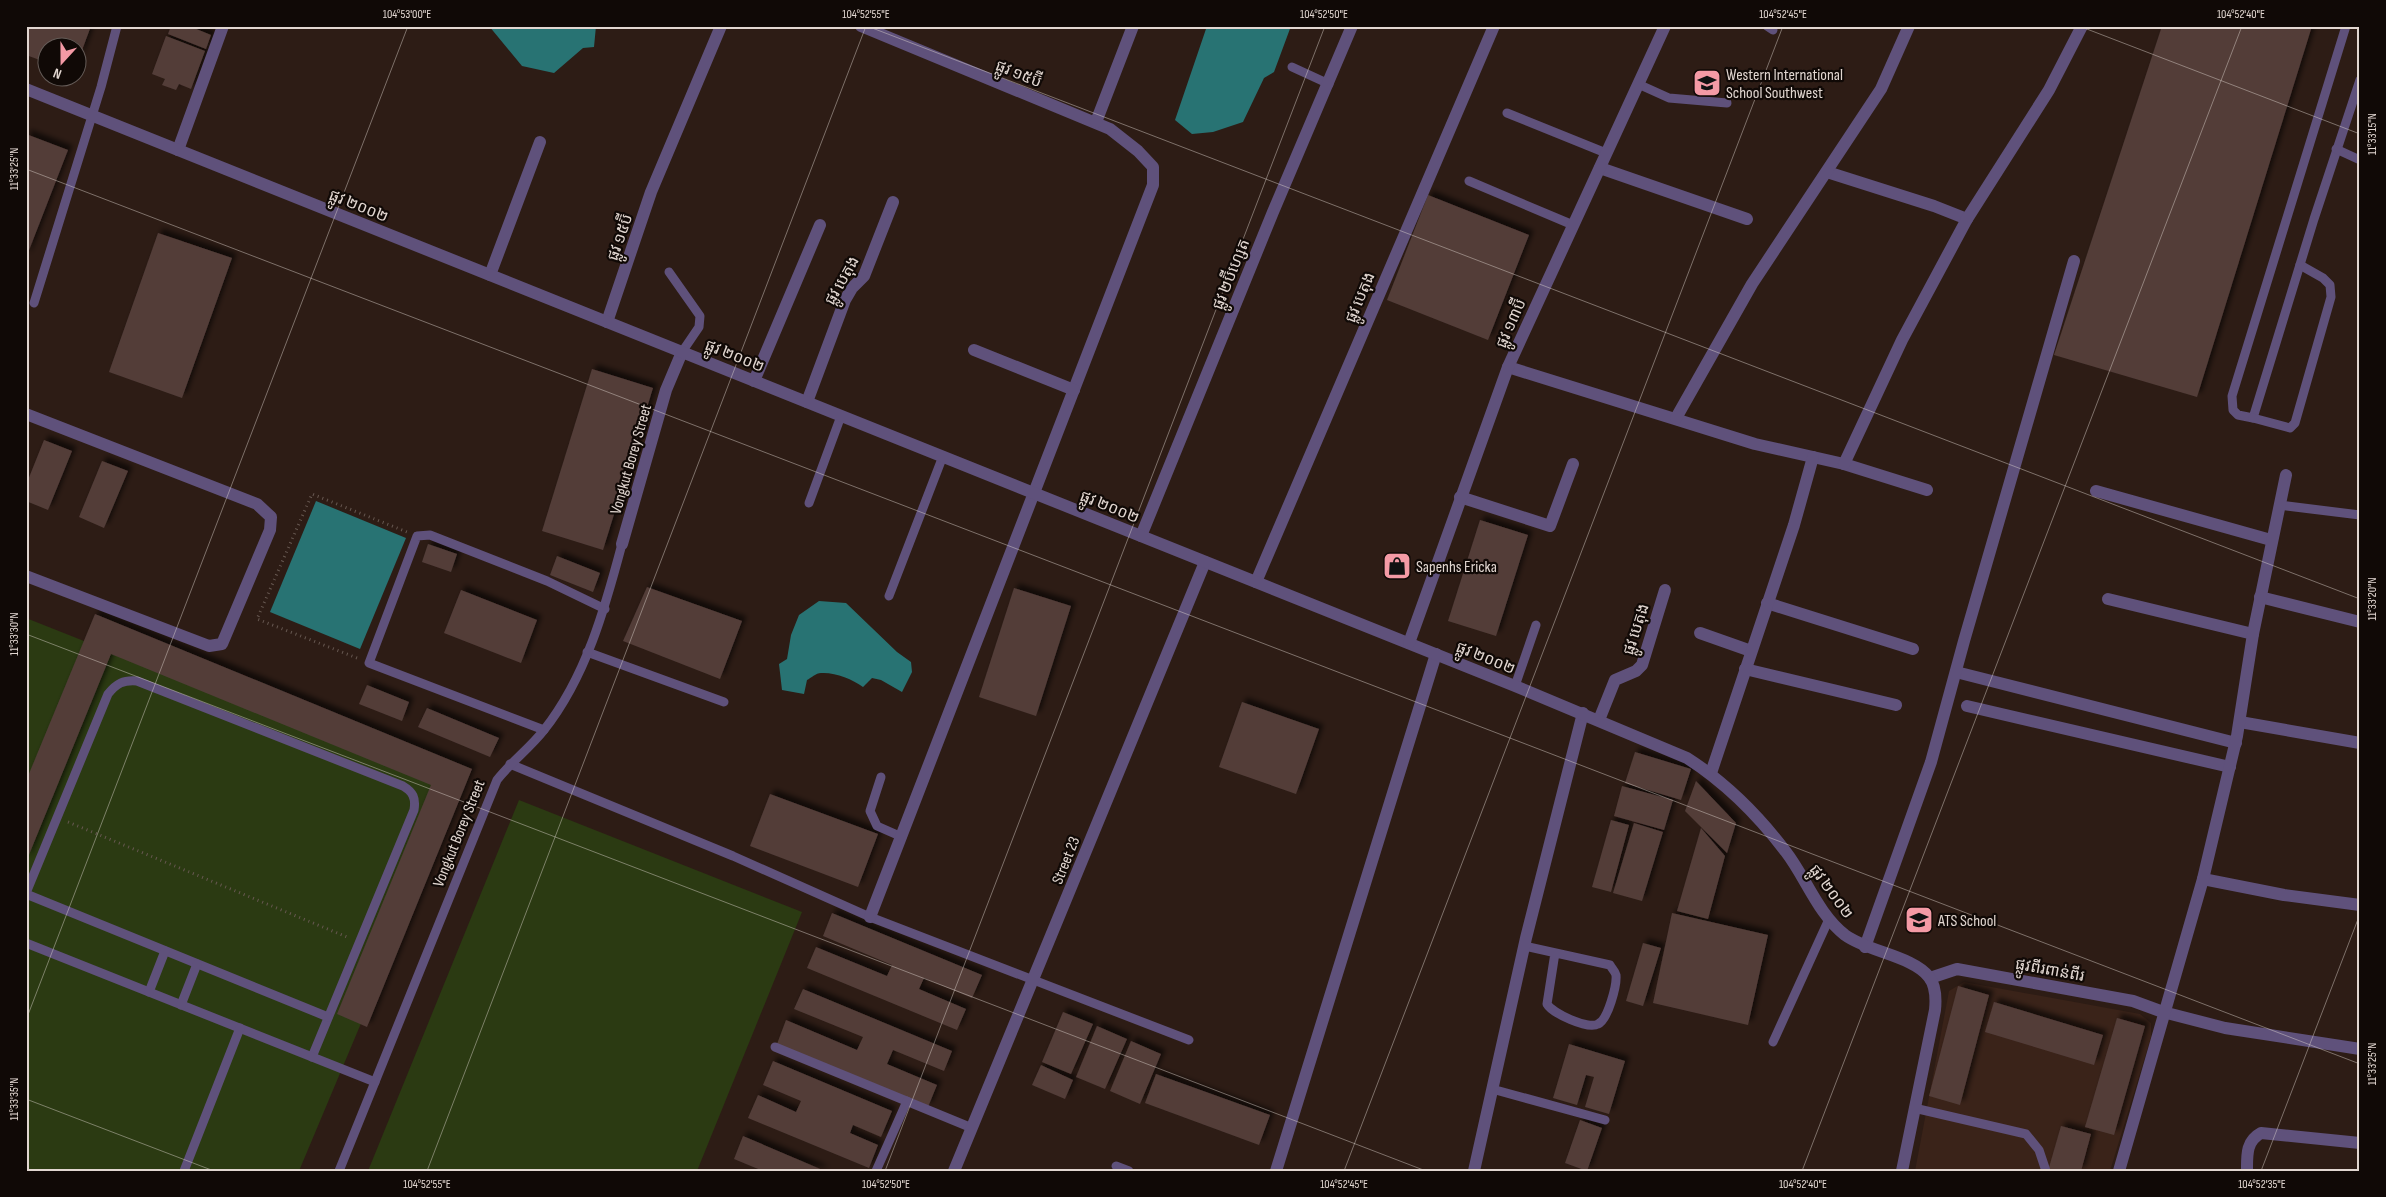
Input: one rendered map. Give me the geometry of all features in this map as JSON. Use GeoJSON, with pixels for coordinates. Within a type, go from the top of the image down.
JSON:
{"type":"FeatureCollection","features":[{"type":"Feature","properties":{"kind":"street"},"geometry":{"type":"LineString","coordinates":[[178,150],[224,26]]}},
{"type":"Feature","properties":{"kind":"street","name":"ផ្លូវ ១៥ប៊ី"},"geometry":{"type":"LineString","coordinates":[[607,322],[652,192],[721,26]]}},
{"type":"Feature","properties":{"kind":"street","name":"ផ្លូវ ១៥ប៊ី"},"geometry":{"type":"LineString","coordinates":[[861,26],[880,30],[1096,122],[1110,129],[1138,151],[1153,167],[1154,185],[1074,390]]}},
{"type":"Feature","properties":{"kind":"street"},"geometry":{"type":"LineString","coordinates":[[1096,122],[1133,26]]}},
{"type":"Feature","properties":{"kind":"street","name":"ផ្លូវ ២ប៊ីហ្សេត"},"geometry":{"type":"LineString","coordinates":[[1141,536],[1273,212],[1329,84],[1352,26]]}},
{"type":"Feature","properties":{"kind":"street","name":"ផ្លូវ បេតុង"},"geometry":{"type":"LineString","coordinates":[[1256,582],[1494,26]]}},
{"type":"Feature","properties":{"kind":"street","name":"ផ្លូវ ១៣ប៊ី"},"geometry":{"type":"LineString","coordinates":[[1409,643],[1508,367],[1665,26]]}},
{"type":"Feature","properties":{"kind":"street"},"geometry":{"type":"LineString","coordinates":[[1676,418],[1731,318],[1881,89],[1909,26]]}},
{"type":"Feature","properties":{"kind":"street"},"geometry":{"type":"LineString","coordinates":[[1844,464],[1902,340],[1967,219],[2049,90],[2082,26]]}},
{"type":"Feature","properties":{"kind":"street","name":"ផ្លូវ ២០០២"},"geometry":{"type":"LineString","coordinates":[[26,89],[1583,713],[1687,758],[1711,773],[1744,802],[1786,852],[1829,919],[1845,935],[1866,947],[1915,966],[1930,978]]}},
{"type":"Feature","properties":{"kind":"street"},"geometry":{"type":"LineString","coordinates":[[490,275],[540,142]]}},
{"type":"Feature","properties":{"kind":"street"},"geometry":{"type":"LineString","coordinates":[[1600,168],[1747,219]]}},
{"type":"Feature","properties":{"kind":"street"},"geometry":{"type":"LineString","coordinates":[[1827,172],[1934,206],[1967,219]]}},
{"type":"Feature","properties":{"kind":"street","name":"ផ្លូវ បេតុង"},"geometry":{"type":"LineString","coordinates":[[807,402],[845,300],[852,288],[864,276],[893,202]]}},
{"type":"Feature","properties":{"kind":"street"},"geometry":{"type":"LineString","coordinates":[[754,381],[820,225]]}},
{"type":"Feature","properties":{"kind":"street"},"geometry":{"type":"LineString","coordinates":[[1866,947],[1931,762],[2074,262]]}},
{"type":"Feature","properties":{"kind":"street"},"geometry":{"type":"LineString","coordinates":[[870,917],[1074,390],[974,350]]}},
{"type":"Feature","properties":{"kind":"street","name":"Vongkut Borey Street"},"geometry":{"type":"LineString","coordinates":[[622,544],[666,390],[682,352]]}},
{"type":"Feature","properties":{"kind":"street"},"geometry":{"type":"LineString","coordinates":[[1508,367],[1755,444],[1844,464],[1927,490]]}},
{"type":"Feature","properties":{"kind":"street"},"geometry":{"type":"LineString","coordinates":[[26,414],[257,504],[271,517],[270,530],[222,644],[209,646],[26,576]]}},
{"type":"Feature","properties":{"kind":"street"},"geometry":{"type":"LineString","coordinates":[[1711,773],[1794,525],[1813,457]]}},
{"type":"Feature","properties":{"kind":"street"},"geometry":{"type":"LineString","coordinates":[[1460,497],[1550,526],[1573,464]]}},
{"type":"Feature","properties":{"kind":"street"},"geometry":{"type":"LineString","coordinates":[[2119,1171],[2163,1012],[2203,879],[2236,743],[2253,634],[2286,475]]}},
{"type":"Feature","properties":{"kind":"street"},"geometry":{"type":"LineString","coordinates":[[2096,491],[2271,540]]}},
{"type":"Feature","properties":{"kind":"street","name":"Street 23"},"geometry":{"type":"LineString","coordinates":[[954,1171],[1205,562]]}},
{"type":"Feature","properties":{"kind":"street","name":"ផ្លូវ បេតុង"},"geometry":{"type":"LineString","coordinates":[[1599,720],[1615,680],[1636,671],[1642,665],[1665,590]]}},
{"type":"Feature","properties":{"kind":"street"},"geometry":{"type":"LineString","coordinates":[[2260,597],[2360,622]]}},
{"type":"Feature","properties":{"kind":"street"},"geometry":{"type":"LineString","coordinates":[[2108,599],[2253,634]]}},
{"type":"Feature","properties":{"kind":"street"},"geometry":{"type":"LineString","coordinates":[[1767,603],[1913,649]]}},
{"type":"Feature","properties":{"kind":"street"},"geometry":{"type":"LineString","coordinates":[[1700,633],[1751,651]]}},
{"type":"Feature","properties":{"kind":"street"},"geometry":{"type":"LineString","coordinates":[[1276,1171],[1436,654]]}},
{"type":"Feature","properties":{"kind":"street"},"geometry":{"type":"LineString","coordinates":[[1745,669],[1896,705]]}},
{"type":"Feature","properties":{"kind":"street"},"geometry":{"type":"LineString","coordinates":[[1956,672],[2236,743]]}},
{"type":"Feature","properties":{"kind":"street"},"geometry":{"type":"LineString","coordinates":[[1967,706],[2230,767]]}},
{"type":"Feature","properties":{"kind":"street"},"geometry":{"type":"LineString","coordinates":[[1474,1171],[1524,946],[1583,713]]}},
{"type":"Feature","properties":{"kind":"street"},"geometry":{"type":"LineString","coordinates":[[2240,722],[2360,743]]}},
{"type":"Feature","properties":{"kind":"street"},"geometry":{"type":"LineString","coordinates":[[2203,879],[2284,895],[2360,905]]}},
{"type":"Feature","properties":{"kind":"street","name":"ផ្លូវពីរពាន់ពីរ"},"geometry":{"type":"LineString","coordinates":[[1930,978],[1957,969],[2133,1000],[2163,1012],[2250,1033],[2360,1049]]}},
{"type":"Feature","properties":{"kind":"street"},"geometry":{"type":"LineString","coordinates":[[1902,1171],[1935,1010],[1936,998],[1930,978]]}},
{"type":"Feature","properties":{"kind":"street"},"geometry":{"type":"LineString","coordinates":[[2247,1171],[2249,1145],[2261,1133],[2360,1143]]}},
{"type":"Feature","properties":{"kind":"lane"},"geometry":{"type":"LineString","coordinates":[[34,303],[101,87],[117,26]]}},
{"type":"Feature","properties":{"kind":"lane"},"geometry":{"type":"LineString","coordinates":[[2300,265],[2322,278],[2330,286],[2331,297],[2295,423],[2290,428],[2238,415],[2233,410],[2232,396],[2346,26]]}},
{"type":"Feature","properties":{"kind":"lane"},"geometry":{"type":"LineString","coordinates":[[1292,68],[1329,84]]}},
{"type":"Feature","properties":{"kind":"lane"},"geometry":{"type":"LineString","coordinates":[[2252,418],[2336,149],[2360,80]]}},
{"type":"Feature","properties":{"kind":"lane"},"geometry":{"type":"LineString","coordinates":[[1638,84],[1669,98],[1727,103]]}},
{"type":"Feature","properties":{"kind":"lane"},"geometry":{"type":"LineString","coordinates":[[1507,113],[1606,153]]}},
{"type":"Feature","properties":{"kind":"lane"},"geometry":{"type":"LineString","coordinates":[[2336,149],[2360,160]]}},
{"type":"Feature","properties":{"kind":"lane"},"geometry":{"type":"LineString","coordinates":[[1469,181],[1573,225]]}},
{"type":"Feature","properties":{"kind":"lane"},"geometry":{"type":"LineString","coordinates":[[669,272],[700,316],[699,327],[682,352]]}},
{"type":"Feature","properties":{"kind":"lane"},"geometry":{"type":"LineString","coordinates":[[809,503],[841,416]]}},
{"type":"Feature","properties":{"kind":"lane"},"geometry":{"type":"LineString","coordinates":[[889,596],[943,456]]}},
{"type":"Feature","properties":{"kind":"lane"},"geometry":{"type":"LineString","coordinates":[[2279,505],[2360,515]]}},
{"type":"Feature","properties":{"kind":"lane"},"geometry":{"type":"LineString","coordinates":[[544,730],[369,663],[416,536],[430,535],[547,581],[605,609]]}},
{"type":"Feature","properties":{"kind":"lane","name":"Vongkut Borey Street"},"geometry":{"type":"LineString","coordinates":[[339,1171],[497,780],[544,730],[576,680],[605,609],[622,544]]}},
{"type":"Feature","properties":{"kind":"lane"},"geometry":{"type":"LineString","coordinates":[[1515,686],[1536,625]]}},
{"type":"Feature","properties":{"kind":"lane"},"geometry":{"type":"LineString","coordinates":[[587,652],[724,702]]}},
{"type":"Feature","properties":{"kind":"lane"},"geometry":{"type":"LineString","coordinates":[[312,1057],[414,810],[416,801],[412,792],[403,786],[137,681],[125,680],[116,684],[108,694],[26,894],[328,1017]]}},
{"type":"Feature","properties":{"kind":"lane"},"geometry":{"type":"LineString","coordinates":[[510,764],[733,856],[870,917],[1189,1040]]}},
{"type":"Feature","properties":{"kind":"lane"},"geometry":{"type":"LineString","coordinates":[[881,776],[870,811],[877,826],[902,836]]}},
{"type":"Feature","properties":{"kind":"lane"},"geometry":{"type":"LineString","coordinates":[[1773,1042],[1829,919]]}},
{"type":"Feature","properties":{"kind":"lane"},"geometry":{"type":"LineString","coordinates":[[26,944],[375,1082]]}},
{"type":"Feature","properties":{"kind":"lane"},"geometry":{"type":"LineString","coordinates":[[1524,946],[1610,965],[1615,972],[1616,982],[1606,1016],[1598,1024],[1591,1026],[1557,1014],[1549,1009],[1547,1004],[1554,953]]}},
{"type":"Feature","properties":{"kind":"lane"},"geometry":{"type":"LineString","coordinates":[[149,992],[165,951]]}},
{"type":"Feature","properties":{"kind":"lane"},"geometry":{"type":"LineString","coordinates":[[181,1005],[197,964]]}},
{"type":"Feature","properties":{"kind":"lane"},"geometry":{"type":"LineString","coordinates":[[184,1171],[240,1028]]}},
{"type":"Feature","properties":{"kind":"lane"},"geometry":{"type":"LineString","coordinates":[[775,1047],[972,1128]]}},
{"type":"Feature","properties":{"kind":"lane"},"geometry":{"type":"LineString","coordinates":[[1492,1089],[1605,1120]]}},
{"type":"Feature","properties":{"kind":"lane"},"geometry":{"type":"LineString","coordinates":[[876,1171],[907,1101]]}},
{"type":"Feature","properties":{"kind":"lane"},"geometry":{"type":"LineString","coordinates":[[1914,1108],[2026,1134],[2039,1150],[2046,1171]]}},
{"type":"Feature","properties":{"kind":"lane"},"geometry":{"type":"LineString","coordinates":[[1116,1166],[1129,1171]]}},
{"type":"Feature","properties":{"kind":"path"},"geometry":{"type":"LineString","coordinates":[[369,663],[257,619],[312,494],[416,536]]}},
{"type":"Feature","properties":{"kind":"path"},"geometry":{"type":"LineString","coordinates":[[57,818],[359,942]]}},
{"type":"Feature","properties":{"kind":"shaded area"},"geometry":{"type":"Polygon","coordinates":[[[1964,982],[2140,1014],[2151,1023],[2151,1037],[2110,1171],[1915,1171],[1949,991],[1964,982]]]}},
{"type":"Feature","properties":{"kind":"green space"},"geometry":{"type":"Polygon","coordinates":[[[26,618],[459,790],[299,1171],[26,1171],[26,618]]]}},
{"type":"Feature","properties":{"kind":"green space"},"geometry":{"type":"Polygon","coordinates":[[[519,800],[802,912],[697,1171],[368,1171],[519,800]]]}},
{"type":"Feature","properties":{"kind":"water"},"geometry":{"type":"Polygon","coordinates":[[[489,26],[596,26],[594,47],[583,48],[554,73],[522,66],[489,26]]]}},
{"type":"Feature","properties":{"kind":"water"},"geometry":{"type":"Polygon","coordinates":[[[1207,26],[1291,26],[1274,72],[1264,78],[1243,122],[1213,132],[1192,134],[1175,120],[1207,26]]]}},
{"type":"Feature","properties":{"kind":"water"},"geometry":{"type":"Polygon","coordinates":[[[316,501],[406,538],[360,649],[270,612],[316,501]]]}},
{"type":"Feature","properties":{"kind":"water"},"geometry":{"type":"Polygon","coordinates":[[[819,601],[846,603],[897,652],[911,662],[912,672],[902,692],[881,680],[872,678],[863,687],[854,681],[826,673],[817,674],[807,680],[804,694],[782,690],[779,664],[787,659],[791,635],[799,615],[819,601]]]}},
{"type":"Feature","properties":{"kind":"building"},"geometry":{"type":"Polygon","coordinates":[[[26,26],[91,26],[87,38],[38,38],[38,59],[26,55],[26,26]]]}},
{"type":"Feature","properties":{"kind":"building"},"geometry":{"type":"Polygon","coordinates":[[[171,26],[189,26],[211,35],[206,49],[168,34],[171,26]]]}},
{"type":"Feature","properties":{"kind":"building"},"geometry":{"type":"Polygon","coordinates":[[[2162,26],[2312,26],[2197,397],[2054,355],[2162,26]]]}},
{"type":"Feature","properties":{"kind":"building"},"geometry":{"type":"Polygon","coordinates":[[[166,36],[205,51],[191,89],[179,84],[176,90],[162,85],[165,79],[152,74],[166,36]]]}},
{"type":"Feature","properties":{"kind":"building"},"geometry":{"type":"Polygon","coordinates":[[[26,134],[68,150],[26,258],[26,134]]]}},
{"type":"Feature","properties":{"kind":"building"},"geometry":{"type":"Polygon","coordinates":[[[1428,195],[1529,235],[1488,340],[1387,300],[1428,195]]]}},
{"type":"Feature","properties":{"kind":"building"},"geometry":{"type":"Polygon","coordinates":[[[158,233],[232,258],[182,398],[109,372],[158,233]]]}},
{"type":"Feature","properties":{"kind":"building"},"geometry":{"type":"Polygon","coordinates":[[[592,369],[653,388],[603,550],[542,531],[592,369]]]}},
{"type":"Feature","properties":{"kind":"building"},"geometry":{"type":"Polygon","coordinates":[[[44,440],[72,451],[48,510],[26,501],[26,485],[44,440]]]}},
{"type":"Feature","properties":{"kind":"building"},"geometry":{"type":"Polygon","coordinates":[[[102,461],[128,471],[104,528],[79,517],[102,461]]]}},
{"type":"Feature","properties":{"kind":"building"},"geometry":{"type":"Polygon","coordinates":[[[1480,520],[1528,535],[1496,636],[1448,621],[1480,520]]]}},
{"type":"Feature","properties":{"kind":"building"},"geometry":{"type":"Polygon","coordinates":[[[428,544],[457,554],[451,572],[422,562],[428,544]]]}},
{"type":"Feature","properties":{"kind":"building"},"geometry":{"type":"Polygon","coordinates":[[[557,556],[600,573],[593,592],[550,575],[557,556]]]}},
{"type":"Feature","properties":{"kind":"building"},"geometry":{"type":"Polygon","coordinates":[[[647,587],[742,621],[720,679],[623,641],[647,587]]]}},
{"type":"Feature","properties":{"kind":"building"},"geometry":{"type":"Polygon","coordinates":[[[1014,588],[1071,606],[1036,716],[979,697],[1014,588]]]}},
{"type":"Feature","properties":{"kind":"building"},"geometry":{"type":"Polygon","coordinates":[[[461,590],[537,620],[521,663],[444,633],[461,590]]]}},
{"type":"Feature","properties":{"kind":"building"},"geometry":{"type":"Polygon","coordinates":[[[95,614],[472,769],[367,1027],[337,1014],[431,785],[111,654],[26,862],[26,781],[95,614]]]}},
{"type":"Feature","properties":{"kind":"building"},"geometry":{"type":"Polygon","coordinates":[[[367,685],[409,702],[402,721],[359,704],[367,685]]]}},
{"type":"Feature","properties":{"kind":"building"},"geometry":{"type":"Polygon","coordinates":[[[1242,702],[1319,729],[1296,794],[1219,767],[1242,702]]]}},
{"type":"Feature","properties":{"kind":"building"},"geometry":{"type":"Polygon","coordinates":[[[427,708],[499,738],[490,757],[418,727],[427,708]]]}},
{"type":"Feature","properties":{"kind":"building"},"geometry":{"type":"Polygon","coordinates":[[[1635,752],[1691,769],[1681,800],[1625,783],[1635,752]]]}},
{"type":"Feature","properties":{"kind":"building"},"geometry":{"type":"Polygon","coordinates":[[[1696,781],[1736,823],[1727,853],[1685,811],[1696,781]]]}},
{"type":"Feature","properties":{"kind":"building"},"geometry":{"type":"Polygon","coordinates":[[[1622,786],[1673,800],[1664,830],[1614,816],[1622,786]]]}},
{"type":"Feature","properties":{"kind":"building"},"geometry":{"type":"Polygon","coordinates":[[[770,794],[878,834],[858,887],[750,846],[770,794]]]}},
{"type":"Feature","properties":{"kind":"building"},"geometry":{"type":"Polygon","coordinates":[[[1611,820],[1629,825],[1611,892],[1592,887],[1611,820]]]}},
{"type":"Feature","properties":{"kind":"building"},"geometry":{"type":"Polygon","coordinates":[[[1634,823],[1663,832],[1642,901],[1613,893],[1634,823]]]}},
{"type":"Feature","properties":{"kind":"building"},"geometry":{"type":"Polygon","coordinates":[[[1701,828],[1725,856],[1708,919],[1677,911],[1701,828]]]}},
{"type":"Feature","properties":{"kind":"building"},"geometry":{"type":"Polygon","coordinates":[[[832,913],[982,975],[972,998],[924,978],[919,989],[966,1009],[957,1030],[807,968],[816,947],[887,976],[892,965],[823,936],[832,913]]]}},
{"type":"Feature","properties":{"kind":"building"},"geometry":{"type":"Polygon","coordinates":[[[1672,913],[1768,935],[1748,1025],[1653,1003],[1672,913]]]}},
{"type":"Feature","properties":{"kind":"building"},"geometry":{"type":"Polygon","coordinates":[[[1643,943],[1661,948],[1643,1006],[1626,1001],[1643,943]]]}},
{"type":"Feature","properties":{"kind":"building"},"geometry":{"type":"Polygon","coordinates":[[[1958,986],[1989,995],[1960,1105],[1929,1096],[1958,986]]]}},
{"type":"Feature","properties":{"kind":"building"},"geometry":{"type":"Polygon","coordinates":[[[803,989],[952,1051],[944,1071],[893,1050],[887,1064],[937,1085],[928,1107],[777,1044],[786,1020],[857,1050],[863,1037],[794,1009],[803,989]]]}},
{"type":"Feature","properties":{"kind":"building"},"geometry":{"type":"Polygon","coordinates":[[[1994,1002],[2103,1035],[2094,1065],[1985,1032],[1994,1002]]]}},
{"type":"Feature","properties":{"kind":"building"},"geometry":{"type":"Polygon","coordinates":[[[1063,1012],[1093,1024],[1071,1074],[1042,1062],[1063,1012]]]}},
{"type":"Feature","properties":{"kind":"building"},"geometry":{"type":"Polygon","coordinates":[[[2117,1018],[2145,1026],[2114,1135],[2085,1127],[2117,1018]]]}},
{"type":"Feature","properties":{"kind":"building"},"geometry":{"type":"Polygon","coordinates":[[[1097,1026],[1127,1039],[1105,1089],[1076,1077],[1097,1026]]]}},
{"type":"Feature","properties":{"kind":"building"},"geometry":{"type":"Polygon","coordinates":[[[1131,1041],[1161,1054],[1140,1104],[1110,1091],[1131,1041]]]}},
{"type":"Feature","properties":{"kind":"building"},"geometry":{"type":"Polygon","coordinates":[[[1569,1044],[1625,1061],[1609,1114],[1585,1107],[1594,1077],[1586,1075],[1577,1105],[1553,1098],[1569,1044]]]}},
{"type":"Feature","properties":{"kind":"building"},"geometry":{"type":"Polygon","coordinates":[[[773,1061],[892,1111],[881,1137],[853,1125],[850,1133],[878,1145],[869,1168],[748,1118],[758,1095],[796,1112],[801,1101],[763,1085],[773,1061]]]}},
{"type":"Feature","properties":{"kind":"building"},"geometry":{"type":"Polygon","coordinates":[[[1041,1065],[1073,1080],[1065,1099],[1032,1085],[1041,1065]]]}},
{"type":"Feature","properties":{"kind":"building"},"geometry":{"type":"Polygon","coordinates":[[[1156,1074],[1270,1115],[1259,1145],[1145,1103],[1156,1074]]]}},
{"type":"Feature","properties":{"kind":"building"},"geometry":{"type":"Polygon","coordinates":[[[1580,1120],[1602,1128],[1587,1171],[1565,1163],[1580,1120]]]}},
{"type":"Feature","properties":{"kind":"building"},"geometry":{"type":"Polygon","coordinates":[[[2061,1126],[2091,1134],[2081,1171],[2048,1171],[2061,1126]]]}},
{"type":"Feature","properties":{"kind":"building"},"geometry":{"type":"Polygon","coordinates":[[[743,1136],[825,1171],[763,1171],[734,1159],[743,1136]]]}},
{"type":"Feature","properties":{"kind":"place","name":"Western International School Southwest"},"geometry":{"type":"Point","coordinates":[1707,83]}},
{"type":"Feature","properties":{"kind":"place","name":"Sapenhs Ericka"},"geometry":{"type":"Point","coordinates":[1397,566]}},
{"type":"Feature","properties":{"kind":"place","name":"ATS School"},"geometry":{"type":"Point","coordinates":[1919,920]}}]}
